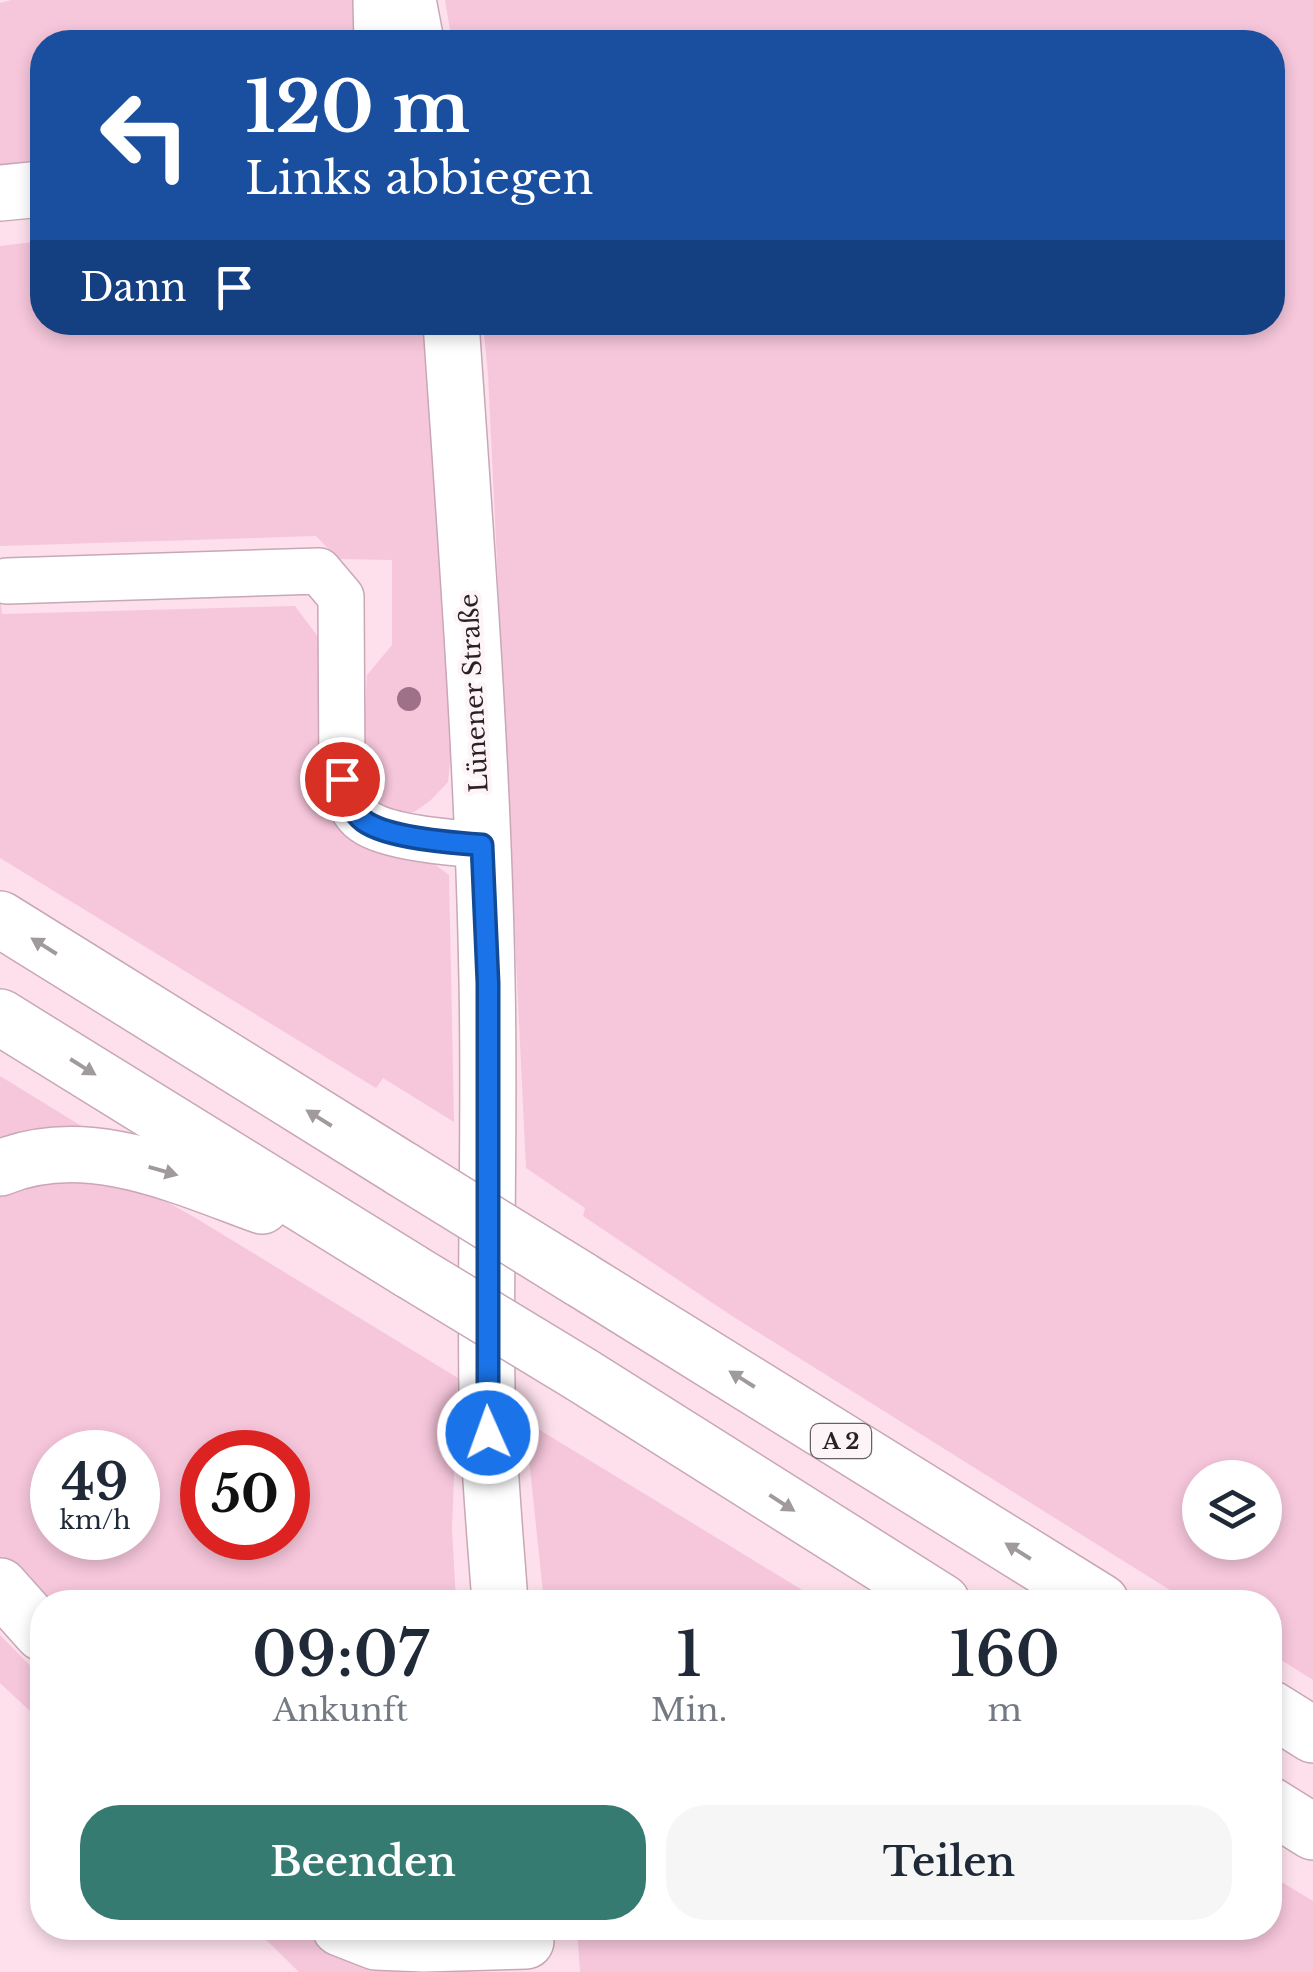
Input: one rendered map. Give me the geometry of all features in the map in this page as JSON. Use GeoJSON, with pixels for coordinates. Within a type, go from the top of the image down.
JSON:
{"type":"FeatureCollection","features":[{"type":"Feature","properties":{"kind":"main road"},"geometry":{"type":"LineString","coordinates":[[382,0],[382,30]]}},
{"type":"Feature","properties":{"kind":"main road"},"geometry":{"type":"LineString","coordinates":[[408,0],[414,30]]}},
{"type":"Feature","properties":{"kind":"main road"},"geometry":{"type":"LineString","coordinates":[[0,193],[30,190]]}},
{"type":"Feature","properties":{"kind":"main road"},"geometry":{"type":"LineString","coordinates":[[0,223],[30,222]]}},
{"type":"Feature","properties":{"kind":"main road","name":"Lünener Straße"},"geometry":{"type":"LineString","coordinates":[[451,335],[488,983],[486,1394],[499,1590]]}},
{"type":"Feature","properties":{"kind":"main road","name":"A 2"},"geometry":{"type":"LineString","coordinates":[[0,919],[1082,1590]]}},
{"type":"Feature","properties":{"kind":"main road"},"geometry":{"type":"LineString","coordinates":[[0,1016],[923,1590]]}},
{"type":"Feature","properties":{"kind":"main road"},"geometry":{"type":"LineString","coordinates":[[0,1168],[49,1154],[90,1154],[168,1172],[390,1259]]}},
{"type":"Feature","properties":{"kind":"main road"},"geometry":{"type":"LineString","coordinates":[[0,1586],[30,1620]]}},
{"type":"Feature","properties":{"kind":"main road"},"geometry":{"type":"LineString","coordinates":[[0,1612],[30,1644]]}},
{"type":"Feature","properties":{"kind":"main road"},"geometry":{"type":"LineString","coordinates":[[1282,1715],[1313,1734]]}},
{"type":"Feature","properties":{"kind":"main road"},"geometry":{"type":"LineString","coordinates":[[1282,1813],[1313,1832]]}},
{"type":"Feature","properties":{"kind":"main road"},"geometry":{"type":"LineString","coordinates":[[371,1940],[424,1944],[523,1942]]}},
{"type":"Feature","properties":{"kind":"lane"},"geometry":{"type":"LineString","coordinates":[[7,581],[319,571],[341,596],[342,779],[350,804],[362,820],[381,829],[482,845]]}},
{"type":"Feature","properties":{"kind":"shaded area"},"geometry":{"type":"Polygon","coordinates":[[[367,0],[366,30],[30,30],[30,180],[0,182],[0,3],[367,0]]]}},
{"type":"Feature","properties":{"kind":"shaded area"},"geometry":{"type":"Polygon","coordinates":[[[445,0],[1313,0],[1313,1680],[1282,1661],[1282,1590],[1170,1590],[729,1314],[583,1216],[585,1208],[526,1168],[484,335],[1285,335],[1285,30],[450,30],[445,0]]]}},
{"type":"Feature","properties":{"kind":"shaded area"},"geometry":{"type":"Polygon","coordinates":[[[30,242],[30,335],[427,335],[442,527],[451,750],[448,782],[430,801],[414,812],[397,816],[376,807],[361,782],[367,675],[392,645],[392,560],[338,559],[316,536],[0,546],[0,246],[30,242]]]}},
{"type":"Feature","properties":{"kind":"shaded area"},"geometry":{"type":"Polygon","coordinates":[[[0,594],[2,614],[295,606],[319,638],[322,788],[449,875],[454,1122],[383,1078],[376,1088],[0,858],[0,594]]]}},
{"type":"Feature","properties":{"kind":"shaded area"},"geometry":{"type":"Polygon","coordinates":[[[0,1076],[88,1130],[0,1155],[0,1076]]]}},
{"type":"Feature","properties":{"kind":"shaded area"},"geometry":{"type":"Polygon","coordinates":[[[58,1179],[114,1182],[147,1191],[458,1378],[452,1529],[455,1590],[30,1590],[30,1593],[0,1571],[0,1195],[58,1179]]]}},
{"type":"Feature","properties":{"kind":"shaded area"},"geometry":{"type":"Polygon","coordinates":[[[525,1421],[802,1590],[543,1590],[525,1421]]]}},
{"type":"Feature","properties":{"kind":"shaded area"},"geometry":{"type":"Polygon","coordinates":[[[0,1635],[30,1666],[30,1711],[0,1683],[0,1635]]]}},
{"type":"Feature","properties":{"kind":"shaded area"},"geometry":{"type":"Polygon","coordinates":[[[1282,1882],[1313,1901],[1313,1972],[580,1972],[578,1940],[1282,1940],[1282,1882]]]}},
{"type":"Feature","properties":{"kind":"shaded area"},"geometry":{"type":"Polygon","coordinates":[[[266,1940],[315,1940],[385,1963],[449,1966],[470,1972],[299,1972],[266,1940]]]}},
{"type":"Feature","properties":{"kind":"route"},"geometry":{"type":"LineString","coordinates":[[342,779],[350,804],[362,820],[381,829],[482,845],[488,983],[488,1433]]}}]}
